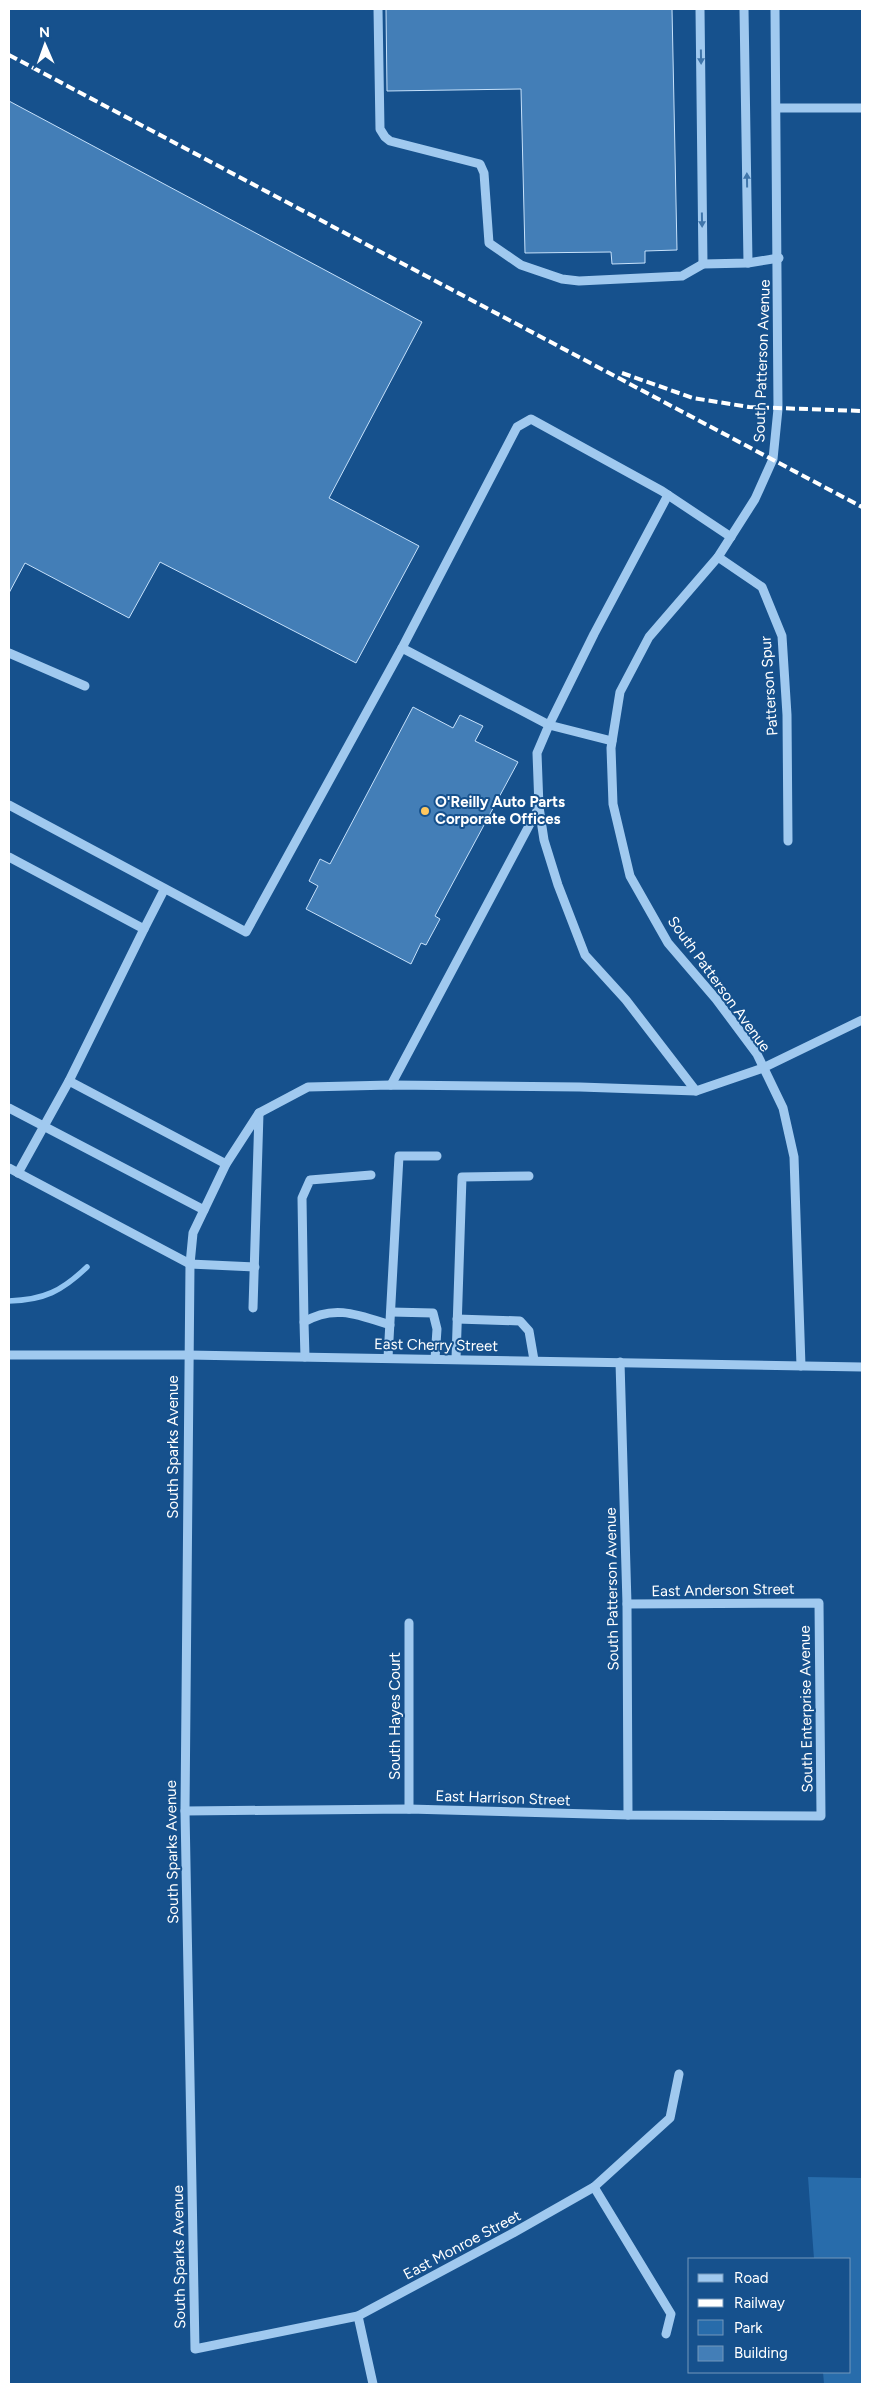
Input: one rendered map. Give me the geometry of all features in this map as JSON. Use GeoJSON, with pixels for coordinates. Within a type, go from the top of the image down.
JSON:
{"type":"FeatureCollection","features":[{"type":"Feature","properties":{"kind":"street"},"geometry":{"type":"LineString","coordinates":[[378,9],[380,129],[390,141],[480,164],[484,173],[489,243],[521,265],[562,279],[579,281],[682,276],[703,264],[748,263],[779,258]]}},
{"type":"Feature","properties":{"kind":"street"},"geometry":{"type":"LineString","coordinates":[[700,9],[703,264]]}},
{"type":"Feature","properties":{"kind":"street"},"geometry":{"type":"LineString","coordinates":[[744,9],[748,263]]}},
{"type":"Feature","properties":{"kind":"street","name":"South Patterson Avenue"},"geometry":{"type":"LineString","coordinates":[[775,9],[779,258],[778,409],[773,459],[755,500],[732,536],[718,557],[649,637],[620,692],[612,741],[613,804],[630,876],[668,943],[716,999],[757,1054],[783,1108],[794,1157],[801,1366]]}},
{"type":"Feature","properties":{"kind":"street"},"geometry":{"type":"LineString","coordinates":[[777,108],[862,108]]}},
{"type":"Feature","properties":{"kind":"street"},"geometry":{"type":"LineString","coordinates":[[9,805],[164,890],[246,932],[402,648],[517,427],[531,419],[668,494],[732,536]]}},
{"type":"Feature","properties":{"kind":"street"},"geometry":{"type":"LineString","coordinates":[[668,494],[594,634],[537,753],[539,807],[544,840],[558,885],[585,955],[626,1000],[696,1091]]}},
{"type":"Feature","properties":{"kind":"street","name":"Patterson Spur"},"geometry":{"type":"LineString","coordinates":[[718,557],[762,587],[782,636],[787,715],[788,841]]}},
{"type":"Feature","properties":{"kind":"street"},"geometry":{"type":"LineString","coordinates":[[402,648],[549,725],[612,741]]}},
{"type":"Feature","properties":{"kind":"street"},"geometry":{"type":"LineString","coordinates":[[9,652],[85,686]]}},
{"type":"Feature","properties":{"kind":"street"},"geometry":{"type":"LineString","coordinates":[[391,1085],[539,807]]}},
{"type":"Feature","properties":{"kind":"street"},"geometry":{"type":"LineString","coordinates":[[9,856],[144,929]]}},
{"type":"Feature","properties":{"kind":"street"},"geometry":{"type":"LineString","coordinates":[[18,1173],[69,1081],[164,890]]}},
{"type":"Feature","properties":{"kind":"street"},"geometry":{"type":"LineString","coordinates":[[253,1308],[260,1113],[308,1087],[391,1085],[580,1087],[696,1091],[763,1068],[862,1020]]}},
{"type":"Feature","properties":{"kind":"street"},"geometry":{"type":"LineString","coordinates":[[69,1081],[226,1164]]}},
{"type":"Feature","properties":{"kind":"street"},"geometry":{"type":"LineString","coordinates":[[9,1108],[204,1210]]}},
{"type":"Feature","properties":{"kind":"street","name":"South Sparks Avenue"},"geometry":{"type":"LineString","coordinates":[[195,2349],[184,1811],[190,1264],[193,1233],[226,1164],[260,1113]]}},
{"type":"Feature","properties":{"kind":"street"},"geometry":{"type":"LineString","coordinates":[[388,1358],[399,1156],[438,1156]]}},
{"type":"Feature","properties":{"kind":"street"},"geometry":{"type":"LineString","coordinates":[[9,1168],[190,1264],[254,1267]]}},
{"type":"Feature","properties":{"kind":"street"},"geometry":{"type":"LineString","coordinates":[[305,1357],[302,1198],[310,1180],[371,1174]]}},
{"type":"Feature","properties":{"kind":"street"},"geometry":{"type":"LineString","coordinates":[[456,1359],[462,1178],[529,1176]]}},
{"type":"Feature","properties":{"kind":"street"},"geometry":{"type":"LineString","coordinates":[[304,1322],[318,1314],[348,1312],[390,1325]]}},
{"type":"Feature","properties":{"kind":"street"},"geometry":{"type":"LineString","coordinates":[[391,1312],[433,1312],[437,1329],[435,1359]]}},
{"type":"Feature","properties":{"kind":"street"},"geometry":{"type":"LineString","coordinates":[[457,1319],[520,1320],[529,1331],[534,1360]]}},
{"type":"Feature","properties":{"kind":"street","name":"East Cherry Street"},"geometry":{"type":"LineString","coordinates":[[9,1355],[188,1354],[862,1368]]}},
{"type":"Feature","properties":{"kind":"street","name":"South Patterson Avenue"},"geometry":{"type":"LineString","coordinates":[[620,1362],[627,1604],[628,1815]]}},
{"type":"Feature","properties":{"kind":"street","name":"East Anderson Street"},"geometry":{"type":"LineString","coordinates":[[627,1604],[819,1603]]}},
{"type":"Feature","properties":{"kind":"street","name":"South Enterprise Avenue"},"geometry":{"type":"LineString","coordinates":[[819,1603],[821,1816]]}},
{"type":"Feature","properties":{"kind":"street","name":"South Hayes Court"},"geometry":{"type":"LineString","coordinates":[[409,1623],[409,1809]]}},
{"type":"Feature","properties":{"kind":"street","name":"East Harrison Street"},"geometry":{"type":"LineString","coordinates":[[184,1811],[409,1809],[628,1815],[821,1816]]}},
{"type":"Feature","properties":{"kind":"street","name":"East Monroe Street"},"geometry":{"type":"LineString","coordinates":[[195,2349],[358,2316],[513,2234],[594,2187],[670,2118],[680,2074]]}},
{"type":"Feature","properties":{"kind":"street"},"geometry":{"type":"LineString","coordinates":[[594,2187],[671,2314],[666,2334]]}},
{"type":"Feature","properties":{"kind":"street"},"geometry":{"type":"LineString","coordinates":[[358,2316],[373,2384]]}},
{"type":"Feature","properties":{"kind":"green space"},"geometry":{"type":"Polygon","coordinates":[[[808,2177],[862,2178],[862,2384],[824,2384],[823,2373],[851,2373],[851,2258],[814,2258],[808,2177]]]}},
{"type":"Feature","properties":{"kind":"building"},"geometry":{"type":"Polygon","coordinates":[[[386,9],[672,9],[677,250],[645,251],[645,263],[612,264],[611,252],[525,253],[521,89],[387,91],[386,9]]]}},
{"type":"Feature","properties":{"kind":"building"},"geometry":{"type":"Polygon","coordinates":[[[9,101],[422,322],[329,498],[419,546],[356,663],[160,562],[129,618],[25,563],[9,593],[9,101]]]}},
{"type":"Feature","properties":{"kind":"building","name":"O'Reilly Auto Parts Corporate Offices"},"geometry":{"type":"Polygon","coordinates":[[[413,707],[453,728],[460,715],[483,726],[475,741],[518,762],[435,916],[440,919],[426,945],[421,943],[411,964],[306,909],[318,886],[309,881],[320,859],[330,864],[413,707]]]}},
{"type":"Feature","properties":{"kind":"waterway"},"geometry":{"type":"LineString","coordinates":[[9,1301],[32,1299],[52,1293],[87,1267]]}},
{"type":"Feature","properties":{"kind":"railway"},"geometry":{"type":"LineString","coordinates":[[9,55],[862,507]]}},
{"type":"Feature","properties":{"kind":"railway"},"geometry":{"type":"LineString","coordinates":[[622,373],[693,398],[749,407],[862,411]]}},
{"type":"Feature","properties":{"kind":"place","name":"O'Reilly Auto Parts Corporate Offices"},"geometry":{"type":"Point","coordinates":[425,811]}}]}
